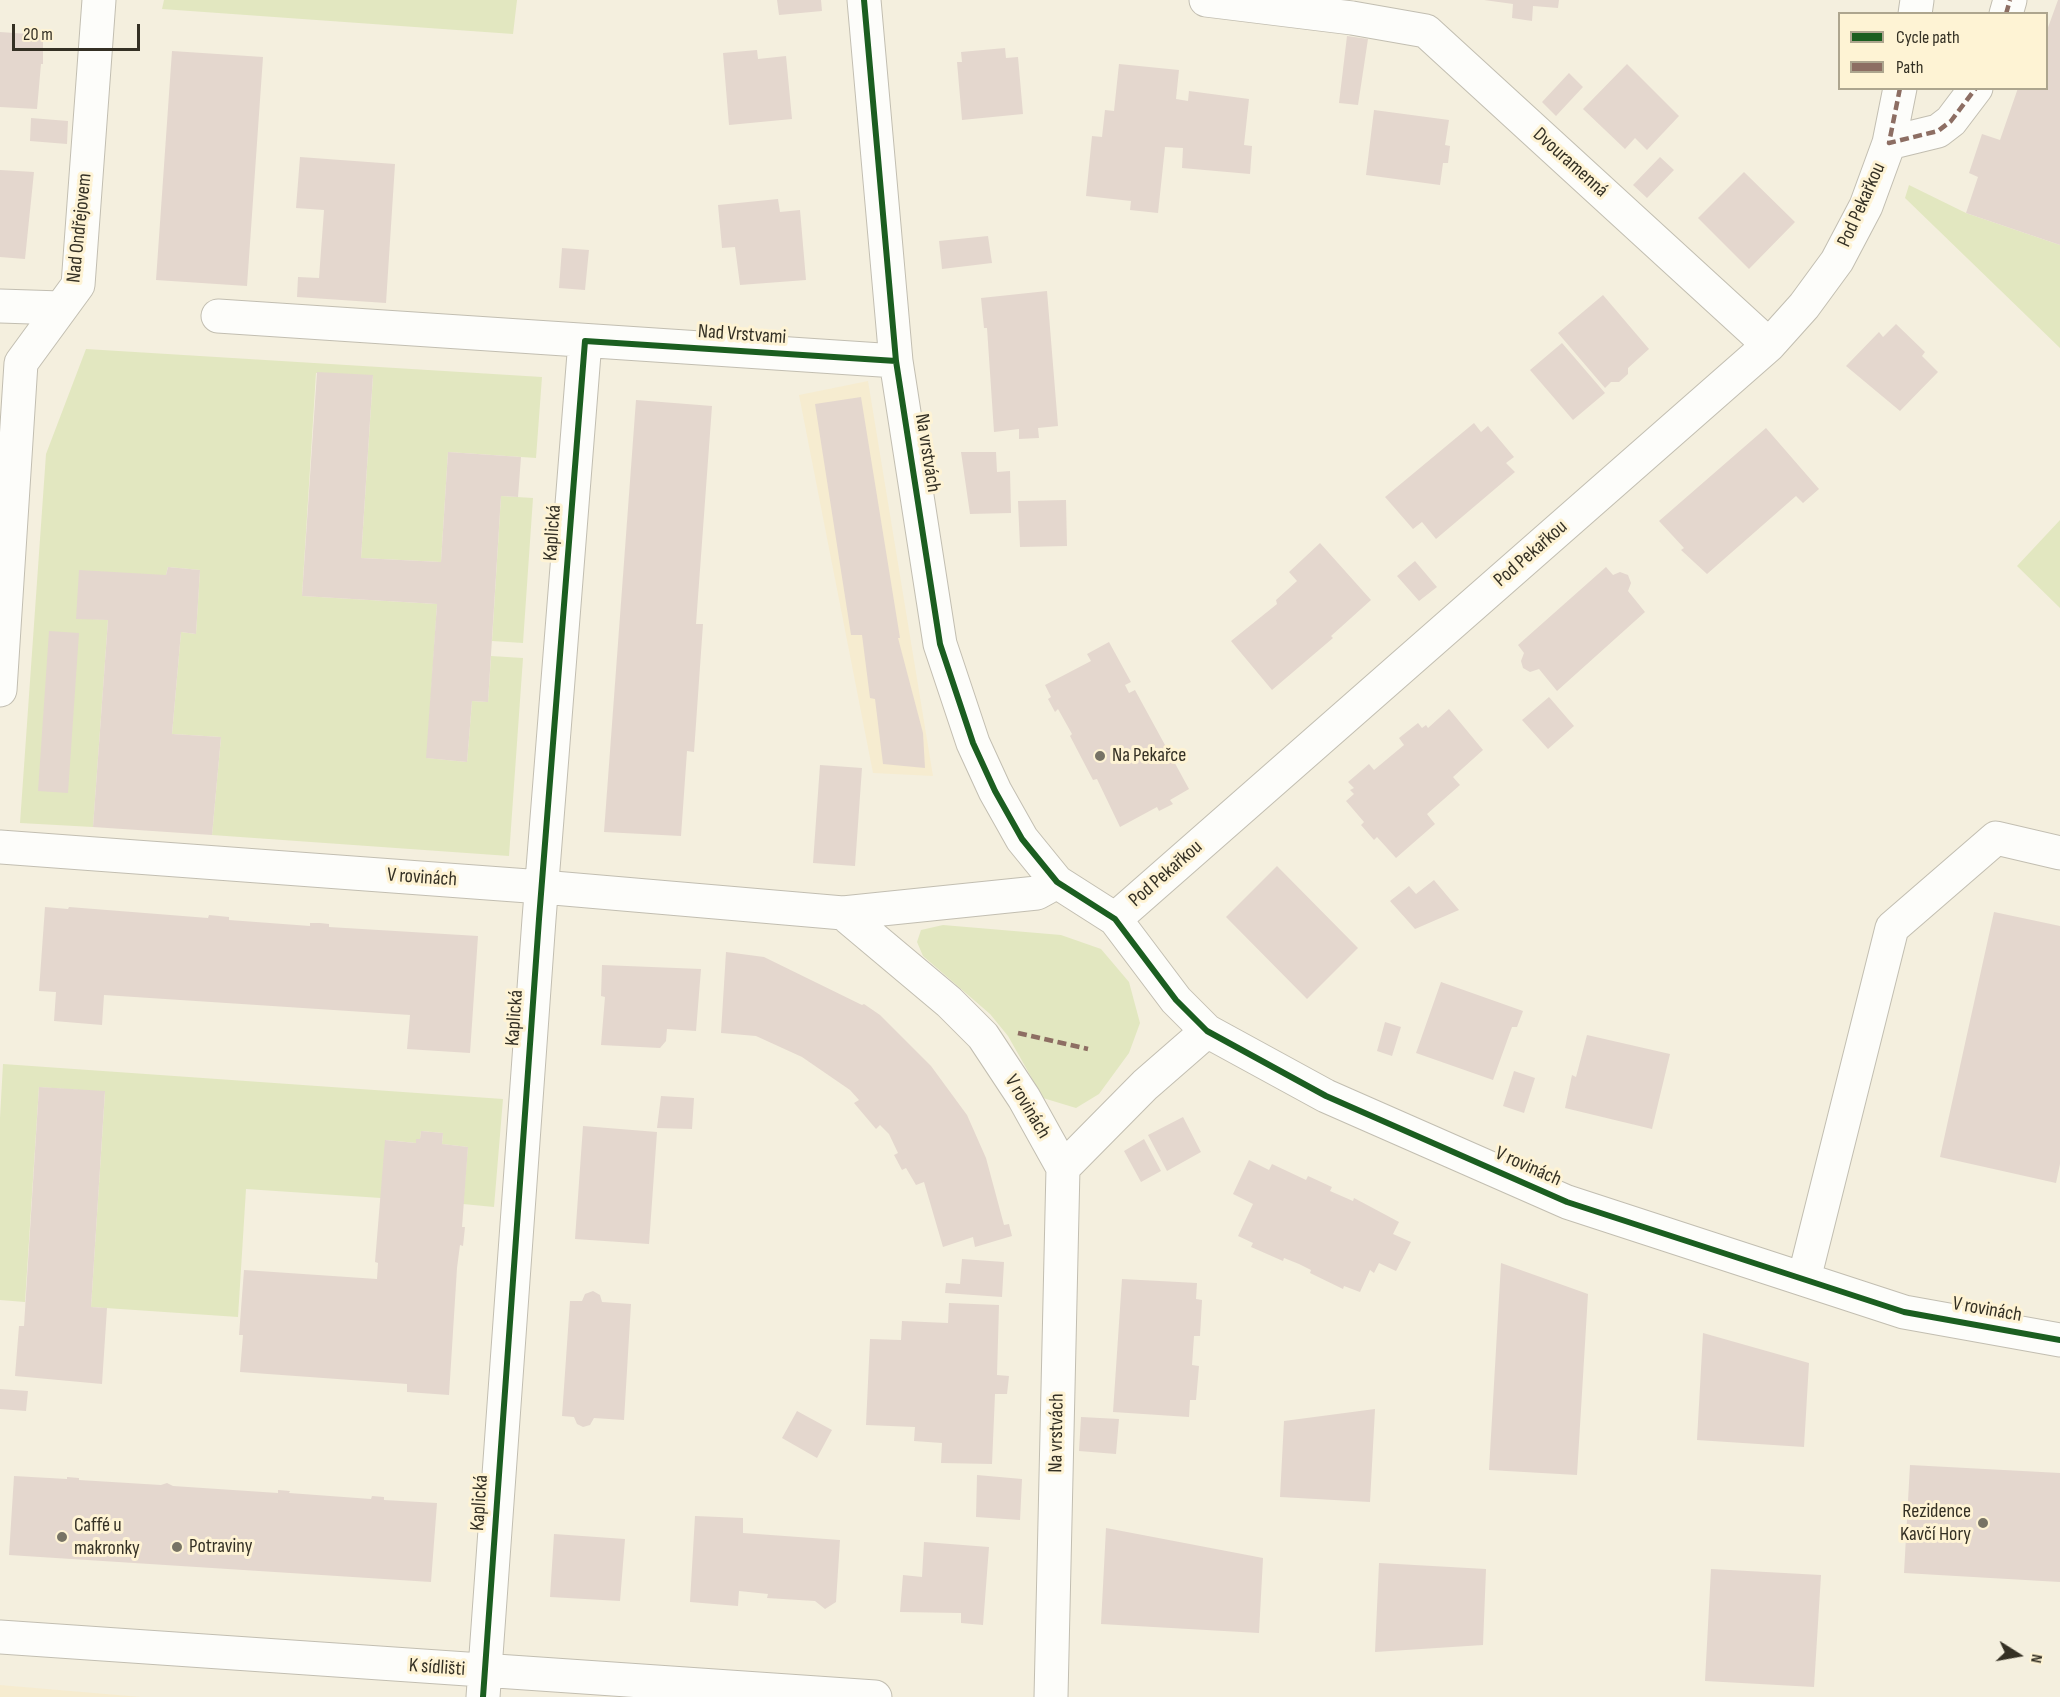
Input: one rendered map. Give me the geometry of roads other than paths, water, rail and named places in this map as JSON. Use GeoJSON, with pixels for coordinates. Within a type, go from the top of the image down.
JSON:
{"type":"FeatureCollection","features":[{"type":"Feature","properties":{"kind":"street","name":"Nad Ondřejovem"},"geometry":{"type":"LineString","coordinates":[[0,690],[21,363],[78,285],[99,0]]}},
{"type":"Feature","properties":{"kind":"street","name":"Na vrstvách"},"geometry":{"type":"LineString","coordinates":[[864,0],[896,361],[940,644],[973,743],[995,791],[1022,839],[1057,882]]}},
{"type":"Feature","properties":{"kind":"street","name":"Dvouramenná"},"geometry":{"type":"LineString","coordinates":[[1206,0],[1354,9],[1426,31],[1769,345]]}},
{"type":"Feature","properties":{"kind":"street","name":"Pod Pekařkou"},"geometry":{"type":"LineString","coordinates":[[1115,919],[1769,345],[1804,306],[1837,261],[1866,206],[1889,144],[1900,90]]}},
{"type":"Feature","properties":{"kind":"street","name":"Pod Pekařkou"},"geometry":{"type":"LineString","coordinates":[[1889,144],[1938,131],[1951,121],[1974,90]]}},
{"type":"Feature","properties":{"kind":"street"},"geometry":{"type":"LineString","coordinates":[[0,306],[61,308]]}},
{"type":"Feature","properties":{"kind":"street","name":"Nad Vrstvami"},"geometry":{"type":"LineString","coordinates":[[218,316],[896,361]]}},
{"type":"Feature","properties":{"kind":"street","name":"Kaplická"},"geometry":{"type":"LineString","coordinates":[[483,1684],[585,341]]}},
{"type":"Feature","properties":{"kind":"street"},"geometry":{"type":"LineString","coordinates":[[1804,1279],[1892,928],[1996,838],[2060,853]]}},
{"type":"Feature","properties":{"kind":"street","name":"V rovinách"},"geometry":{"type":"LineString","coordinates":[[0,847],[542,887],[843,913],[1037,893],[1057,882],[1115,919],[1176,1000],[1207,1031],[1326,1095],[1567,1202],[1904,1312],[2060,1340]]}},
{"type":"Feature","properties":{"kind":"street","name":"V rovinách"},"geometry":{"type":"LineString","coordinates":[[843,913],[949,1002],[983,1036],[1024,1098],[1063,1168]]}},
{"type":"Feature","properties":{"kind":"street"},"geometry":{"type":"LineString","coordinates":[[1063,1168],[1145,1085],[1207,1031]]}},
{"type":"Feature","properties":{"kind":"street","name":"Na vrstvách"},"geometry":{"type":"LineString","coordinates":[[1051,1697],[1063,1168]]}},
{"type":"Feature","properties":{"kind":"street","name":"K sídlišti"},"geometry":{"type":"LineString","coordinates":[[0,1637],[483,1684],[875,1697]]}},
{"type":"Feature","properties":{"kind":"place","name":"Na Pekařce"},"geometry":{"type":"Point","coordinates":[1100,756]}},
{"type":"Feature","properties":{"kind":"place","name":"Rezidence Kavčí Hory"},"geometry":{"type":"Point","coordinates":[1983,1523]}},
{"type":"Feature","properties":{"kind":"place","name":"Caffé u makronky"},"geometry":{"type":"Point","coordinates":[62,1537]}},
{"type":"Feature","properties":{"kind":"place","name":"Potraviny"},"geometry":{"type":"Point","coordinates":[177,1547]}}]}
